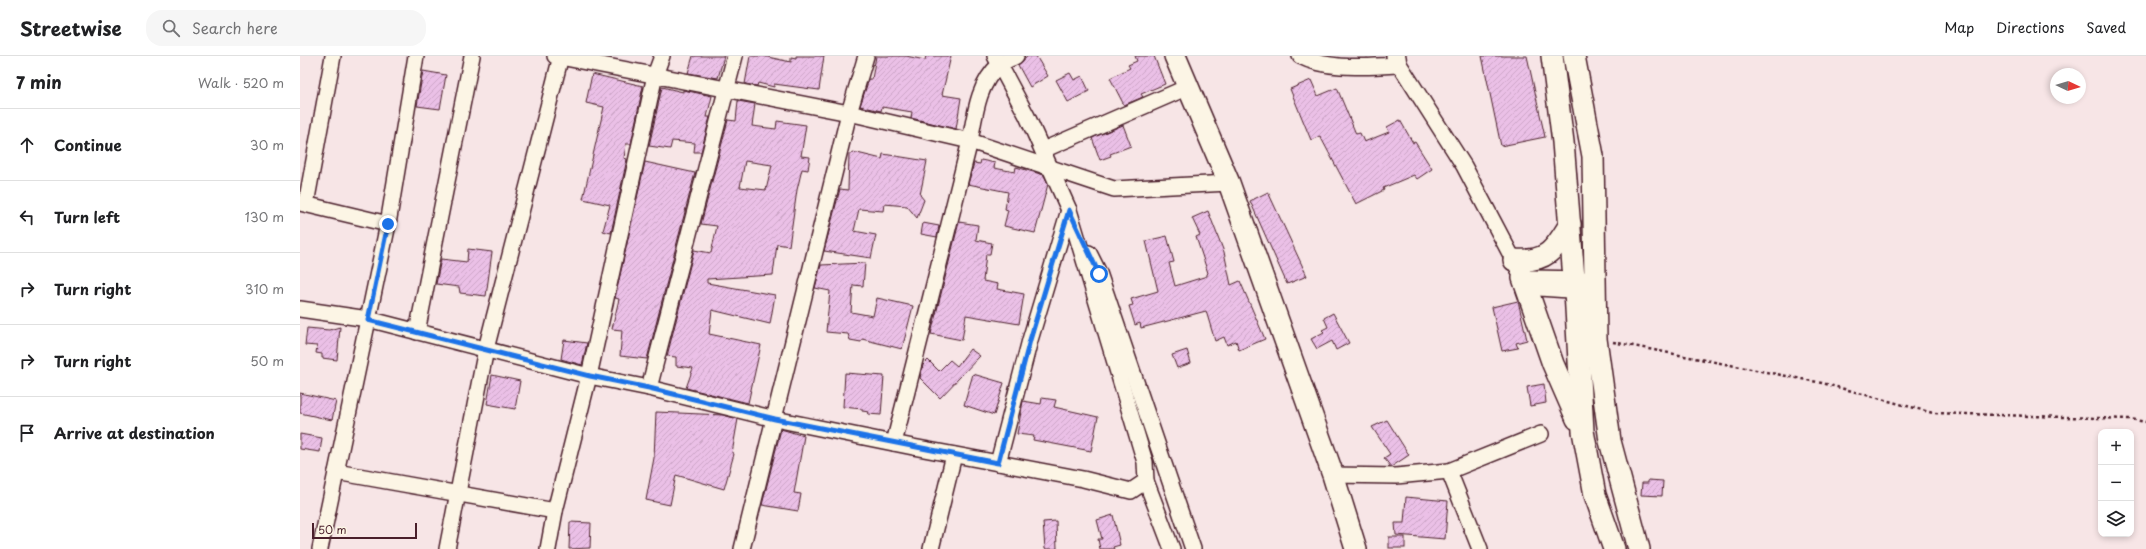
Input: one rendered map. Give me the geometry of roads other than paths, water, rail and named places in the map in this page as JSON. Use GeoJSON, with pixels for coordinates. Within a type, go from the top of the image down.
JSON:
{"type":"FeatureCollection","features":[{"type":"Feature","properties":{"kind":"street"},"geometry":{"type":"LineString","coordinates":[[333,56],[303,204],[388,224]]}},
{"type":"Feature","properties":{"kind":"street"},"geometry":{"type":"LineString","coordinates":[[320,549],[388,224],[416,56]]}},
{"type":"Feature","properties":{"kind":"street"},"geometry":{"type":"LineString","coordinates":[[417,332],[472,56]]}},
{"type":"Feature","properties":{"kind":"street"},"geometry":{"type":"LineString","coordinates":[[447,549],[486,349],[559,56],[849,113],[970,141],[1114,189],[1228,183]]}},
{"type":"Feature","properties":{"kind":"street"},"geometry":{"type":"LineString","coordinates":[[548,549],[555,511],[590,376],[655,75],[662,56]]}},
{"type":"Feature","properties":{"kind":"street"},"geometry":{"type":"LineString","coordinates":[[649,388],[728,88],[735,56]]}},
{"type":"Feature","properties":{"kind":"street"},"geometry":{"type":"LineString","coordinates":[[742,549],[849,113],[866,56]]}},
{"type":"Feature","properties":{"kind":"street"},"geometry":{"type":"LineString","coordinates":[[894,443],[970,141],[977,106],[984,84],[997,60],[1016,56]]}},
{"type":"Feature","properties":{"kind":"street"},"geometry":{"type":"LineString","coordinates":[[1175,56],[1228,183],[1333,474],[1356,549]]}},
{"type":"Feature","properties":{"kind":"street"},"geometry":{"type":"LineString","coordinates":[[1300,56],[1306,59],[1338,65],[1397,59],[1464,166],[1518,269],[1553,364],[1583,431]]}},
{"type":"Feature","properties":{"kind":"street"},"geometry":{"type":"LineString","coordinates":[[1552,56],[1563,142],[1570,224],[1596,339],[1610,441],[1638,549]]}},
{"type":"Feature","properties":{"kind":"street"},"geometry":{"type":"LineString","coordinates":[[1574,56],[1593,156],[1585,285],[1583,431],[1595,495],[1614,549]]}},
{"type":"Feature","properties":{"kind":"street"},"geometry":{"type":"LineString","coordinates":[[997,60],[1027,116],[1099,274],[1193,549]]}},
{"type":"Feature","properties":{"kind":"street"},"geometry":{"type":"LineString","coordinates":[[1042,150],[1188,87]]}},
{"type":"Feature","properties":{"kind":"street"},"geometry":{"type":"LineString","coordinates":[[998,463],[1030,340],[1069,210]]}},
{"type":"Feature","properties":{"kind":"street"},"geometry":{"type":"LineString","coordinates":[[1069,210],[1144,462],[1146,481],[1172,549]]}},
{"type":"Feature","properties":{"kind":"street"},"geometry":{"type":"LineString","coordinates":[[1518,269],[1528,261],[1543,256],[1556,248],[1570,224]]}},
{"type":"Feature","properties":{"kind":"street"},"geometry":{"type":"LineString","coordinates":[[1518,269],[1539,288],[1585,285]]}},
{"type":"Feature","properties":{"kind":"street"},"geometry":{"type":"LineString","coordinates":[[300,309],[368,320],[590,376],[649,388],[775,419],[1083,479],[1131,491],[1146,481]]}},
{"type":"Feature","properties":{"kind":"street"},"geometry":{"type":"LineString","coordinates":[[1333,474],[1396,476],[1450,470],[1541,434]]}},
{"type":"Feature","properties":{"kind":"street"},"geometry":{"type":"LineString","coordinates":[[931,549],[954,455]]}},
{"type":"Feature","properties":{"kind":"street"},"geometry":{"type":"LineString","coordinates":[[1450,470],[1480,549]]}},
{"type":"Feature","properties":{"kind":"street"},"geometry":{"type":"LineString","coordinates":[[336,472],[555,511]]}}]}
